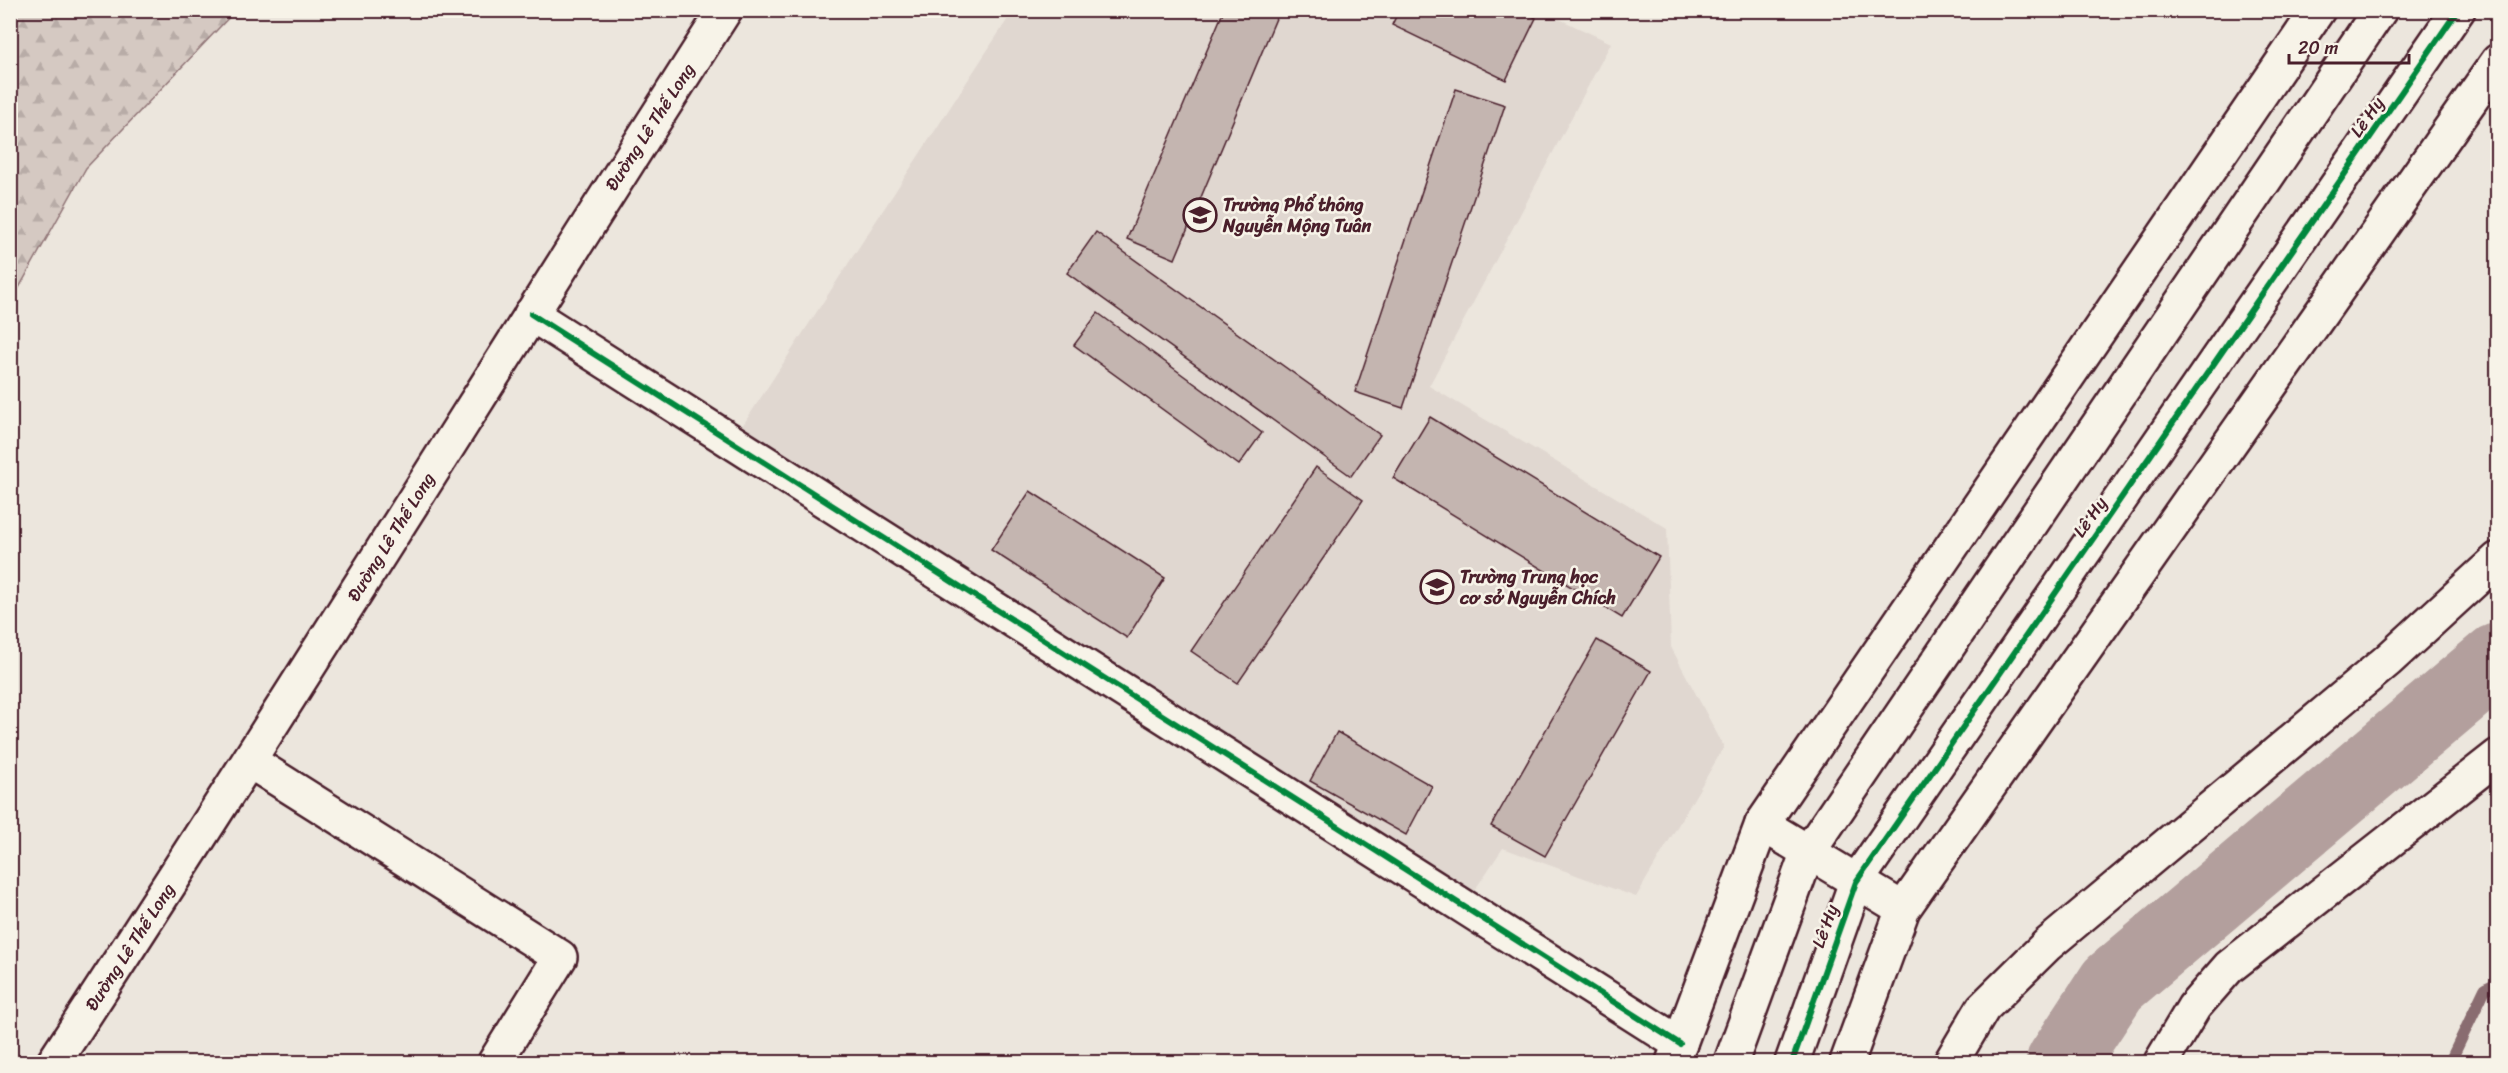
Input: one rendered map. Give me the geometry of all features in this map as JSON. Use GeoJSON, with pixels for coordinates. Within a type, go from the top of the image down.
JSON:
{"type":"FeatureCollection","features":[{"type":"Feature","properties":{"kind":"main road","name":"Đường Lê Thế Long"},"geometry":{"type":"LineString","coordinates":[[54,1062],[251,762],[724,10]]}},
{"type":"Feature","properties":{"kind":"main road"},"geometry":{"type":"LineString","coordinates":[[531,314],[1676,1053],[1762,824],[2318,10]]}},
{"type":"Feature","properties":{"kind":"main road"},"geometry":{"type":"LineString","coordinates":[[1731,1062],[1807,854],[2380,10]]}},
{"type":"Feature","properties":{"kind":"main road","name":"Lê Hy"},"geometry":{"type":"LineString","coordinates":[[1792,1062],[1856,882],[2458,10]]}},
{"type":"Feature","properties":{"kind":"main road"},"geometry":{"type":"LineString","coordinates":[[1847,1062],[1903,909],[2498,61]]}},
{"type":"Feature","properties":{"kind":"main road"},"geometry":{"type":"LineString","coordinates":[[1951,1062],[1983,1008],[2047,945],[2387,661],[2498,559]]}},
{"type":"Feature","properties":{"kind":"main road"},"geometry":{"type":"LineString","coordinates":[[2161,1062],[2194,1007],[2229,967],[2498,756]]}},
{"type":"Feature","properties":{"kind":"main road"},"geometry":{"type":"LineString","coordinates":[[251,762],[560,957],[495,1062]]}},
{"type":"Feature","properties":{"kind":"main road"},"geometry":{"type":"LineString","coordinates":[[1762,824],[1807,854],[1903,909]]}},
{"type":"Feature","properties":{"kind":"shaded area","name":"Trường Phổ thông Nguyễn Mộng Tuân"},"geometry":{"type":"Polygon","coordinates":[[[1013,11],[1542,11],[1611,43],[1429,386],[1667,528],[1671,647],[1724,747],[1636,897],[1503,848],[1472,894],[741,428],[1013,11]]]}},
{"type":"Feature","properties":{"kind":"green space"},"geometry":{"type":"Polygon","coordinates":[[[11,10],[235,11],[86,168],[11,302],[11,10]]]}},
{"type":"Feature","properties":{"kind":"building"},"geometry":{"type":"Polygon","coordinates":[[[1224,10],[1265,10],[1277,16],[1175,259],[1127,239],[1224,10]]]}},
{"type":"Feature","properties":{"kind":"building"},"geometry":{"type":"Polygon","coordinates":[[[1399,10],[1520,10],[1536,18],[1506,80],[1392,25],[1399,10]]]}},
{"type":"Feature","properties":{"kind":"building"},"geometry":{"type":"Polygon","coordinates":[[[1456,89],[1505,105],[1403,408],[1355,392],[1456,89]]]}},
{"type":"Feature","properties":{"kind":"building"},"geometry":{"type":"Polygon","coordinates":[[[1096,232],[1380,435],[1351,476],[1067,273],[1096,232]]]}},
{"type":"Feature","properties":{"kind":"building"},"geometry":{"type":"Polygon","coordinates":[[[1098,313],[1262,433],[1239,465],[1074,345],[1098,313]]]}},
{"type":"Feature","properties":{"kind":"building"},"geometry":{"type":"Polygon","coordinates":[[[1430,417],[1659,557],[1622,618],[1393,478],[1430,417]]]}},
{"type":"Feature","properties":{"kind":"building"},"geometry":{"type":"Polygon","coordinates":[[[1316,467],[1363,500],[1238,683],[1191,651],[1316,467]]]}},
{"type":"Feature","properties":{"kind":"building"},"geometry":{"type":"Polygon","coordinates":[[[1030,491],[1165,578],[1127,638],[991,550],[1030,491]]]}},
{"type":"Feature","properties":{"kind":"building"},"geometry":{"type":"Polygon","coordinates":[[[1597,640],[1651,671],[1545,856],[1491,826],[1597,640]]]}},
{"type":"Feature","properties":{"kind":"building"},"geometry":{"type":"Polygon","coordinates":[[[1337,732],[1432,786],[1406,835],[1310,781],[1337,732]]]}},
{"type":"Feature","properties":{"kind":"waterway"},"geometry":{"type":"LineString","coordinates":[[2062,1062],[2113,984],[2498,659]]}},
{"type":"Feature","properties":{"kind":"waterway"},"geometry":{"type":"LineString","coordinates":[[2450,1062],[2485,989],[2498,983]]}},
{"type":"Feature","properties":{"kind":"cycle path"},"geometry":{"type":"LineString","coordinates":[[1792,1062],[1856,882],[2458,10]]}},
{"type":"Feature","properties":{"kind":"cycle path"},"geometry":{"type":"LineString","coordinates":[[531,314],[1680,1044]]}},
{"type":"Feature","properties":{"kind":"place","name":"Trường Phổ thông Nguyễn Mộng Tuân"},"geometry":{"type":"Point","coordinates":[1200,215]}},
{"type":"Feature","properties":{"kind":"place","name":"Trường Trung học cơ sở Nguyễn Chích"},"geometry":{"type":"Point","coordinates":[1437,587]}}]}
